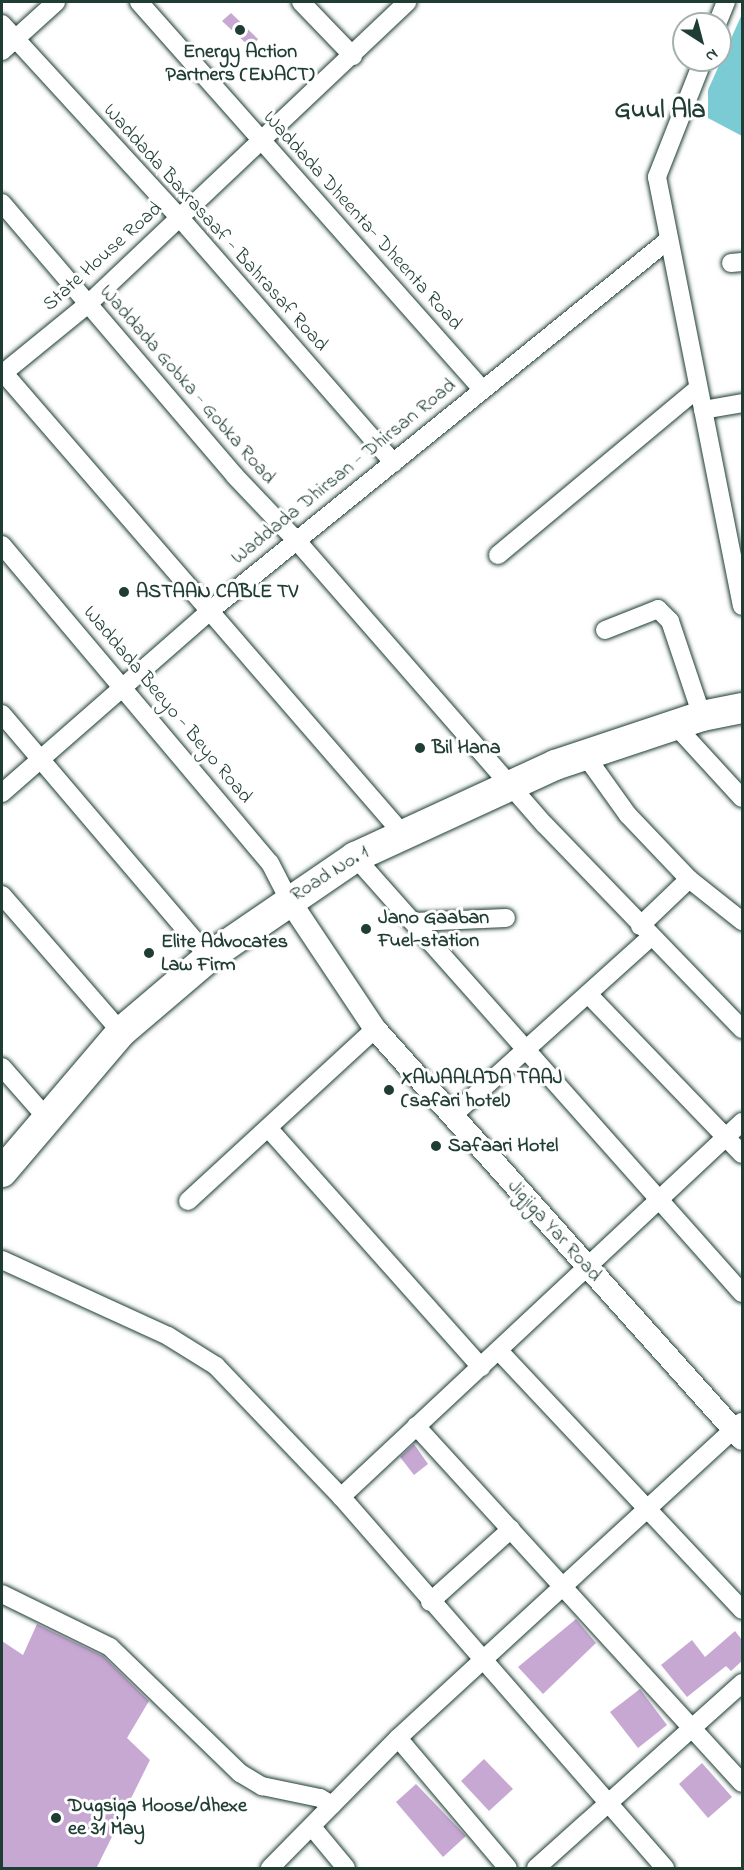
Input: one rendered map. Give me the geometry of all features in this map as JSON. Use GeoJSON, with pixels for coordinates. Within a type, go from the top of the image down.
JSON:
{"type":"FeatureCollection","features":[{"type":"Feature","properties":{"kind":"highway","name":"Road No. 1"},"geometry":{"type":"LineString","coordinates":[[2,1172],[46,1117],[121,1032],[209,957],[289,900],[355,857],[401,832],[509,783],[689,720],[742,708]]}},
{"type":"Feature","properties":{"kind":"street"},"geometry":{"type":"LineString","coordinates":[[8,46],[56,2]]}},
{"type":"Feature","properties":{"kind":"street","name":"Waddada Dheenta- Dheenta Road"},"geometry":{"type":"LineString","coordinates":[[139,2],[481,388]]}},
{"type":"Feature","properties":{"kind":"street"},"geometry":{"type":"LineString","coordinates":[[301,2],[353,56]]}},
{"type":"Feature","properties":{"kind":"street","name":"State House Road"},"geometry":{"type":"LineString","coordinates":[[2,373],[87,305],[311,97],[407,2]]}},
{"type":"Feature","properties":{"kind":"street","name":"Waddada Baxrasaaf - Bahrasaf Road"},"geometry":{"type":"LineString","coordinates":[[2,24],[8,46],[180,218],[394,463]]}},
{"type":"Feature","properties":{"kind":"street"},"geometry":{"type":"LineString","coordinates":[[698,72],[657,177],[697,389],[735,540],[742,606]]}},
{"type":"Feature","properties":{"kind":"street","name":"Waddada Gobka - Gobka Road"},"geometry":{"type":"LineString","coordinates":[[2,203],[87,305],[509,783],[645,931],[742,1029]]}},
{"type":"Feature","properties":{"kind":"street","name":"Waddada Dhirsan - Dhirsan Road"},"geometry":{"type":"LineString","coordinates":[[2,793],[212,610],[394,463],[481,388],[668,241]]}},
{"type":"Feature","properties":{"kind":"street"},"geometry":{"type":"LineString","coordinates":[[2,373],[212,610],[401,832]]}},
{"type":"Feature","properties":{"kind":"street"},"geometry":{"type":"LineString","coordinates":[[498,555],[697,389]]}},
{"type":"Feature","properties":{"kind":"street"},"geometry":{"type":"LineString","coordinates":[[703,410],[742,403]]}},
{"type":"Feature","properties":{"kind":"street","name":"Waddada Beeyo - Beyo Road"},"geometry":{"type":"LineString","coordinates":[[2,545],[270,863],[289,900]]}},
{"type":"Feature","properties":{"kind":"street"},"geometry":{"type":"LineString","coordinates":[[604,630],[658,609],[670,621],[689,720],[742,798]]}},
{"type":"Feature","properties":{"kind":"street"},"geometry":{"type":"LineString","coordinates":[[2,714],[209,957]]}},
{"type":"Feature","properties":{"kind":"street"},"geometry":{"type":"LineString","coordinates":[[585,755],[628,815],[689,879],[742,921]]}},
{"type":"Feature","properties":{"kind":"street"},"geometry":{"type":"LineString","coordinates":[[355,857],[742,1293]]}},
{"type":"Feature","properties":{"kind":"street"},"geometry":{"type":"LineString","coordinates":[[452,1116],[588,994],[689,879]]}},
{"type":"Feature","properties":{"kind":"street"},"geometry":{"type":"LineString","coordinates":[[2,895],[121,1032]]}},
{"type":"Feature","properties":{"kind":"street","name":"Jigjiga Yar Road"},"geometry":{"type":"LineString","coordinates":[[289,900],[375,1029],[586,1268],[739,1430]]}},
{"type":"Feature","properties":{"kind":"street"},"geometry":{"type":"LineString","coordinates":[[414,922],[506,918]]}},
{"type":"Feature","properties":{"kind":"street"},"geometry":{"type":"LineString","coordinates":[[588,994],[742,1154]]}},
{"type":"Feature","properties":{"kind":"street"},"geometry":{"type":"LineString","coordinates":[[188,1201],[269,1129],[375,1029]]}},
{"type":"Feature","properties":{"kind":"street"},"geometry":{"type":"LineString","coordinates":[[2,1067],[46,1117]]}},
{"type":"Feature","properties":{"kind":"street"},"geometry":{"type":"LineString","coordinates":[[341,1497],[416,1426],[500,1352],[586,1268],[661,1202],[742,1122]]}},
{"type":"Feature","properties":{"kind":"street"},"geometry":{"type":"LineString","coordinates":[[269,1129],[481,1367]]}},
{"type":"Feature","properties":{"kind":"street"},"geometry":{"type":"LineString","coordinates":[[2,1260],[168,1336],[216,1366],[341,1497],[430,1602],[665,1869]]}},
{"type":"Feature","properties":{"kind":"street"},"geometry":{"type":"LineString","coordinates":[[500,1352],[742,1610]]}},
{"type":"Feature","properties":{"kind":"street"},"geometry":{"type":"LineString","coordinates":[[416,1426],[742,1783]]}},
{"type":"Feature","properties":{"kind":"street"},"geometry":{"type":"LineString","coordinates":[[270,1869],[398,1738],[565,1587],[646,1508],[739,1430]]}},
{"type":"Feature","properties":{"kind":"street"},"geometry":{"type":"LineString","coordinates":[[430,1602],[511,1529]]}},
{"type":"Feature","properties":{"kind":"street"},"geometry":{"type":"LineString","coordinates":[[2,1594],[110,1647],[240,1773],[262,1786],[320,1798],[332,1805]]}},
{"type":"Feature","properties":{"kind":"street"},"geometry":{"type":"LineString","coordinates":[[536,1869],[694,1729],[742,1683]]}},
{"type":"Feature","properties":{"kind":"street"},"geometry":{"type":"LineString","coordinates":[[398,1738],[508,1869]]}},
{"type":"Feature","properties":{"kind":"street"},"geometry":{"type":"LineString","coordinates":[[312,1827],[346,1869]]}},
{"type":"Feature","properties":{"kind":"water"},"geometry":{"type":"Polygon","coordinates":[[[742,14],[742,136],[708,118],[708,90],[716,72],[732,72],[732,36],[742,14]]]}},
{"type":"Feature","properties":{"kind":"building","name":"Energy Action Partners (ENACT)"},"geometry":{"type":"Polygon","coordinates":[[[231,13],[258,39],[251,48],[222,21],[231,13]]]}},
{"type":"Feature","properties":{"kind":"building"},"geometry":{"type":"Polygon","coordinates":[[[414,1444],[428,1464],[414,1475],[400,1457],[414,1444]]]}},
{"type":"Feature","properties":{"kind":"building"},"geometry":{"type":"Polygon","coordinates":[[[576,1619],[596,1643],[543,1694],[518,1667],[576,1619]]]}},
{"type":"Feature","properties":{"kind":"building"},"geometry":{"type":"Polygon","coordinates":[[[37,1624],[103,1656],[149,1701],[127,1738],[150,1760],[96,1869],[2,1869],[2,1641],[23,1655],[37,1624]]]}},
{"type":"Feature","properties":{"kind":"building"},"geometry":{"type":"Polygon","coordinates":[[[735,1631],[742,1640],[742,1661],[731,1671],[726,1666],[687,1697],[661,1665],[692,1640],[705,1657],[735,1631]]]}},
{"type":"Feature","properties":{"kind":"building"},"geometry":{"type":"Polygon","coordinates":[[[640,1689],[667,1725],[638,1748],[610,1712],[640,1689]]]}},
{"type":"Feature","properties":{"kind":"building"},"geometry":{"type":"Polygon","coordinates":[[[484,1759],[513,1789],[489,1811],[461,1781],[484,1759]]]}},
{"type":"Feature","properties":{"kind":"building"},"geometry":{"type":"Polygon","coordinates":[[[702,1763],[732,1797],[708,1818],[679,1784],[702,1763]]]}},
{"type":"Feature","properties":{"kind":"building"},"geometry":{"type":"Polygon","coordinates":[[[416,1784],[466,1836],[443,1857],[396,1802],[416,1784]]]}},
{"type":"Feature","properties":{"kind":"place","name":"Energy Action Partners (ENACT)"},"geometry":{"type":"Point","coordinates":[240,30]}},
{"type":"Feature","properties":{"kind":"place","name":"ASTAAN CABLE TV"},"geometry":{"type":"Point","coordinates":[124,592]}},
{"type":"Feature","properties":{"kind":"place","name":"Bil Hana"},"geometry":{"type":"Point","coordinates":[420,748]}},
{"type":"Feature","properties":{"kind":"place","name":"Jano Gaaban Fuel-station"},"geometry":{"type":"Point","coordinates":[366,929]}},
{"type":"Feature","properties":{"kind":"place","name":"Elite Advocates Law Firm"},"geometry":{"type":"Point","coordinates":[149,953]}},
{"type":"Feature","properties":{"kind":"place","name":"XAWAALADA TAAJ (safari hotel)"},"geometry":{"type":"Point","coordinates":[389,1090]}},
{"type":"Feature","properties":{"kind":"place","name":"Safaari Hotel"},"geometry":{"type":"Point","coordinates":[436,1146]}},
{"type":"Feature","properties":{"kind":"place","name":"Dugsiga Hoose/dhexe ee 31 May"},"geometry":{"type":"Point","coordinates":[56,1818]}},
{"type":"Feature","properties":{"kind":"district","name":"Guul Ala"},"geometry":{"type":"Point","coordinates":[660,112]}}]}
